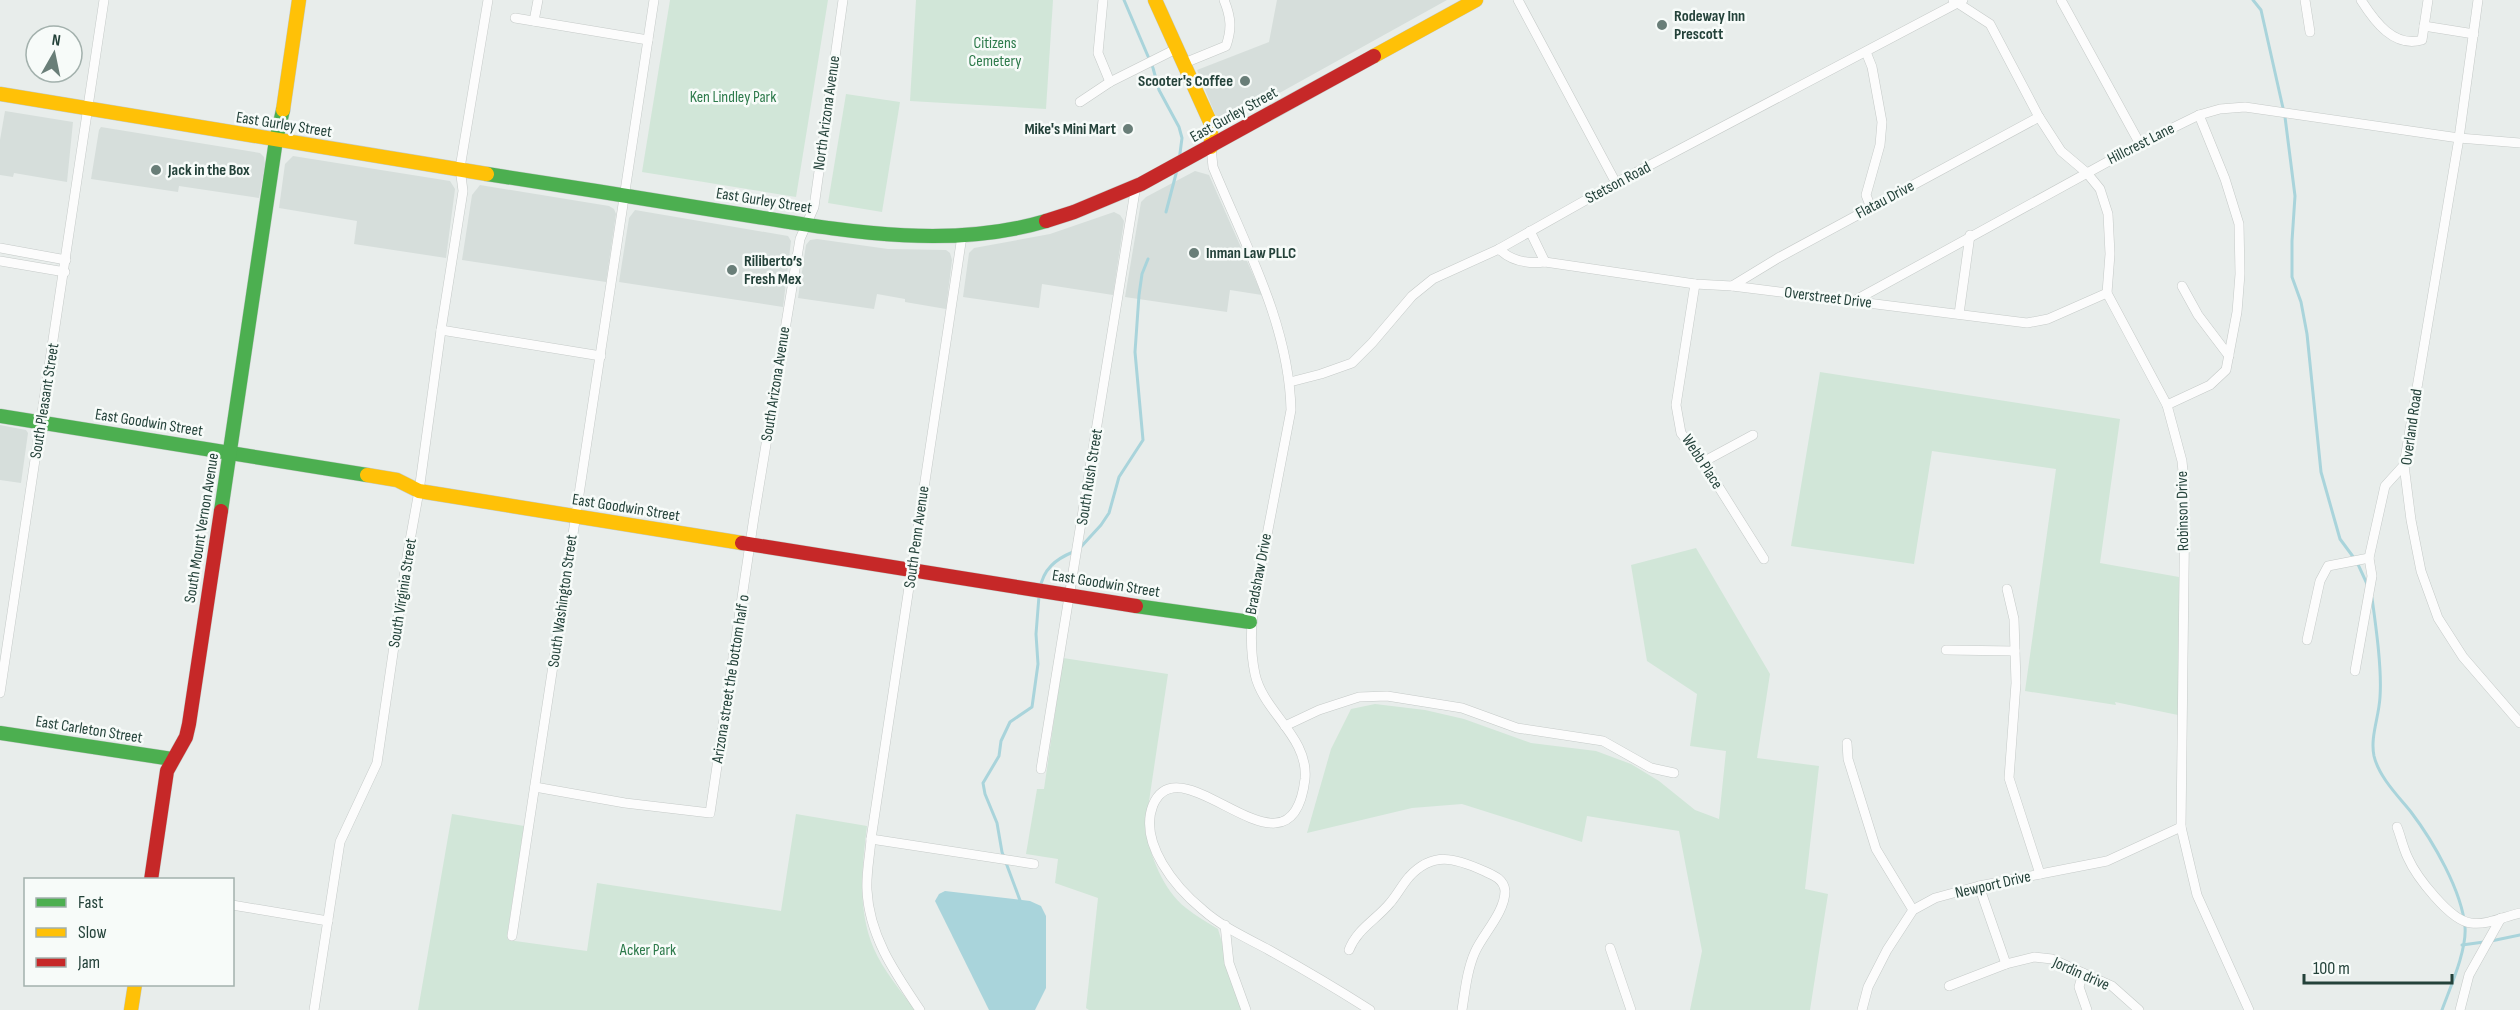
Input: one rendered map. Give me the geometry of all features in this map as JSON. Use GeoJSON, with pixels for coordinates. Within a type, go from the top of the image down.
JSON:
{"type":"FeatureCollection","features":[{"type":"Feature","properties":{"kind":"street","name":"South Pleasant Street"},"geometry":{"type":"LineString","coordinates":[[0,693],[104,0]]}},
{"type":"Feature","properties":{"kind":"street","name":"South Mount Vernon Avenue"},"geometry":{"type":"LineString","coordinates":[[151,878],[167,771],[186,737],[189,724],[299,0]]}},
{"type":"Feature","properties":{"kind":"street","name":"South Virginia Street"},"geometry":{"type":"LineString","coordinates":[[314,1010],[340,842],[377,763],[463,191],[460,168],[488,0]]}},
{"type":"Feature","properties":{"kind":"street"},"geometry":{"type":"LineString","coordinates":[[534,21],[538,0]]}},
{"type":"Feature","properties":{"kind":"street","name":"South Washington Street"},"geometry":{"type":"LineString","coordinates":[[512,936],[654,0]]}},
{"type":"Feature","properties":{"kind":"street","name":"North Arizona Avenue"},"geometry":{"type":"LineString","coordinates":[[805,224],[814,207],[843,0]]}},
{"type":"Feature","properties":{"kind":"street"},"geometry":{"type":"LineString","coordinates":[[1103,0],[1098,53],[1110,82]]}},
{"type":"Feature","properties":{"kind":"street"},"geometry":{"type":"LineString","coordinates":[[1155,0],[1211,124],[1210,147]]}},
{"type":"Feature","properties":{"kind":"street"},"geometry":{"type":"LineString","coordinates":[[1182,64],[1226,46],[1231,32],[1230,15],[1224,0]]}},
{"type":"Feature","properties":{"kind":"street","name":"East Gurley Street"},"geometry":{"type":"LineString","coordinates":[[0,93],[87,110],[805,224],[893,236],[962,236],[1047,221],[1088,207],[1136,185],[1210,147],[1476,0]]}},
{"type":"Feature","properties":{"kind":"street"},"geometry":{"type":"LineString","coordinates":[[1518,0],[1616,183]]}},
{"type":"Feature","properties":{"kind":"street"},"geometry":{"type":"LineString","coordinates":[[2061,0],[2140,144]]}},
{"type":"Feature","properties":{"kind":"street"},"geometry":{"type":"LineString","coordinates":[[2305,0],[2310,32]]}},
{"type":"Feature","properties":{"kind":"street"},"geometry":{"type":"LineString","coordinates":[[2361,0],[2380,26],[2400,41],[2411,43],[2422,40],[2428,0]]}},
{"type":"Feature","properties":{"kind":"street","name":"Overland Road"},"geometry":{"type":"LineString","coordinates":[[2478,0],[2459,138],[2404,465],[2421,571],[2438,618],[2463,657],[2520,723]]}},
{"type":"Feature","properties":{"kind":"street"},"geometry":{"type":"LineString","coordinates":[[1957,1],[1990,24],[2039,117],[2061,151],[2087,173],[2100,189],[2108,214],[2110,254],[2107,293]]}},
{"type":"Feature","properties":{"kind":"street","name":"Stetson Road"},"geometry":{"type":"LineString","coordinates":[[1290,382],[1352,363],[1412,296],[1433,279],[1499,249],[1616,183],[1866,52],[1957,1]]}},
{"type":"Feature","properties":{"kind":"street"},"geometry":{"type":"LineString","coordinates":[[515,18],[648,40]]}},
{"type":"Feature","properties":{"kind":"street"},"geometry":{"type":"LineString","coordinates":[[2424,26],[2474,34]]}},
{"type":"Feature","properties":{"kind":"street"},"geometry":{"type":"LineString","coordinates":[[1080,102],[1110,82],[1176,49]]}},
{"type":"Feature","properties":{"kind":"street"},"geometry":{"type":"LineString","coordinates":[[1866,52],[1872,67],[1882,122],[1880,145],[1866,195],[1871,208]]}},
{"type":"Feature","properties":{"kind":"street","name":"Hillcrest Lane"},"geometry":{"type":"LineString","coordinates":[[1854,301],[1970,235],[2140,144],[2199,115],[2220,110],[2245,107],[2459,138],[2520,143]]}},
{"type":"Feature","properties":{"kind":"street"},"geometry":{"type":"LineString","coordinates":[[2167,405],[2210,385],[2226,370],[2237,312],[2240,274],[2239,224],[2225,179],[2199,115]]}},
{"type":"Feature","properties":{"kind":"street","name":"Flatau Drive"},"geometry":{"type":"LineString","coordinates":[[1732,286],[1778,258],[2039,117]]}},
{"type":"Feature","properties":{"kind":"street","name":"Bradshaw Drive"},"geometry":{"type":"LineString","coordinates":[[1210,147],[1213,167],[1278,325],[1290,382],[1291,410],[1250,622],[1255,675],[1264,698],[1285,726],[1303,757],[1305,777],[1297,808],[1285,820],[1268,824],[1246,818],[1194,790],[1177,787],[1163,792],[1153,805],[1150,824],[1153,844],[1161,861],[1187,895],[1203,910],[1370,1010]]}},
{"type":"Feature","properties":{"kind":"street","name":"South Rush Street"},"geometry":{"type":"LineString","coordinates":[[1041,769],[1071,596],[1136,185]]}},
{"type":"Feature","properties":{"kind":"street","name":"South Arizona Avenue"},"geometry":{"type":"LineString","coordinates":[[751,545],[800,239],[805,224]]}},
{"type":"Feature","properties":{"kind":"street"},"geometry":{"type":"LineString","coordinates":[[1530,231],[1545,262]]}},
{"type":"Feature","properties":{"kind":"street"},"geometry":{"type":"LineString","coordinates":[[1959,314],[1970,235]]}},
{"type":"Feature","properties":{"kind":"street","name":"South Penn Avenue"},"geometry":{"type":"LineString","coordinates":[[920,1010],[899,979],[875,935],[867,889],[872,839],[962,236]]}},
{"type":"Feature","properties":{"kind":"street"},"geometry":{"type":"LineString","coordinates":[[0,248],[66,260]]}},
{"type":"Feature","properties":{"kind":"street","name":"Overstreet Drive"},"geometry":{"type":"LineString","coordinates":[[1499,249],[1508,258],[1533,263],[1545,262],[1695,284],[1732,286],[2027,323],[2048,319],[2107,293]]}},
{"type":"Feature","properties":{"kind":"street"},"geometry":{"type":"LineString","coordinates":[[0,261],[65,272]]}},
{"type":"Feature","properties":{"kind":"street","name":"Webb Place"},"geometry":{"type":"LineString","coordinates":[[1695,284],[1676,405],[1681,433],[1703,462],[1764,558]]}},
{"type":"Feature","properties":{"kind":"street"},"geometry":{"type":"LineString","coordinates":[[2182,286],[2198,315],[2229,356]]}},
{"type":"Feature","properties":{"kind":"street","name":"Robinson Drive"},"geometry":{"type":"LineString","coordinates":[[2107,293],[2167,405],[2182,461],[2185,493],[2181,827],[2197,895],[2249,1010]]}},
{"type":"Feature","properties":{"kind":"street"},"geometry":{"type":"LineString","coordinates":[[441,330],[601,356]]}},
{"type":"Feature","properties":{"kind":"street","name":"East Goodwin Street"},"geometry":{"type":"LineString","coordinates":[[0,416],[397,480],[419,491],[1071,596],[1250,622]]}},
{"type":"Feature","properties":{"kind":"street"},"geometry":{"type":"LineString","coordinates":[[1703,462],[1753,435]]}},
{"type":"Feature","properties":{"kind":"street"},"geometry":{"type":"LineString","coordinates":[[2355,671],[2372,576],[2369,558],[2385,486],[2404,465]]}},
{"type":"Feature","properties":{"kind":"street","name":"Arizona street the bottom half o"},"geometry":{"type":"LineString","coordinates":[[535,786],[625,803],[710,813],[751,545]]}},
{"type":"Feature","properties":{"kind":"street"},"geometry":{"type":"LineString","coordinates":[[2307,640],[2320,581],[2328,566],[2369,558]]}},
{"type":"Feature","properties":{"kind":"street"},"geometry":{"type":"LineString","coordinates":[[2007,589],[2014,619],[2016,683],[2009,778],[2040,874]]}},
{"type":"Feature","properties":{"kind":"street"},"geometry":{"type":"LineString","coordinates":[[1946,650],[2015,651]]}},
{"type":"Feature","properties":{"kind":"street"},"geometry":{"type":"LineString","coordinates":[[1285,726],[1319,710],[1359,697],[1387,696],[1462,708],[1517,728],[1603,741],[1651,768],[1674,773]]}},
{"type":"Feature","properties":{"kind":"street","name":"East Carleton Street"},"geometry":{"type":"LineString","coordinates":[[0,733],[172,759]]}},
{"type":"Feature","properties":{"kind":"street"},"geometry":{"type":"LineString","coordinates":[[1846,743],[1848,759],[1876,849],[1912,910],[1887,950],[1873,978],[1862,1010]]}},
{"type":"Feature","properties":{"kind":"street","name":"Newport Drive"},"geometry":{"type":"LineString","coordinates":[[1912,910],[1935,898],[1979,886],[2107,861],[2181,827]]}},
{"type":"Feature","properties":{"kind":"street"},"geometry":{"type":"LineString","coordinates":[[2397,827],[2408,859],[2433,895],[2453,915],[2468,923],[2489,923],[2520,913]]}},
{"type":"Feature","properties":{"kind":"street"},"geometry":{"type":"LineString","coordinates":[[872,839],[1034,864]]}},
{"type":"Feature","properties":{"kind":"street"},"geometry":{"type":"LineString","coordinates":[[1349,950],[1361,930],[1390,903],[1409,877],[1423,865],[1437,859],[1458,860],[1498,877],[1505,888],[1504,901],[1474,953],[1462,1010]]}},
{"type":"Feature","properties":{"kind":"street"},"geometry":{"type":"LineString","coordinates":[[1979,886],[2006,964]]}},
{"type":"Feature","properties":{"kind":"street"},"geometry":{"type":"LineString","coordinates":[[234,905],[328,921]]}},
{"type":"Feature","properties":{"kind":"street"},"geometry":{"type":"LineString","coordinates":[[2460,1010],[2469,975],[2501,918]]}},
{"type":"Feature","properties":{"kind":"street"},"geometry":{"type":"LineString","coordinates":[[1225,925],[1229,963],[1246,1010]]}},
{"type":"Feature","properties":{"kind":"street"},"geometry":{"type":"LineString","coordinates":[[1610,948],[1631,1010]]}},
{"type":"Feature","properties":{"kind":"street","name":"Jordin drive"},"geometry":{"type":"LineString","coordinates":[[1949,986],[2006,964],[2034,957],[2052,959],[2112,986],[2139,1010]]}},
{"type":"Feature","properties":{"kind":"street"},"geometry":{"type":"LineString","coordinates":[[2083,973],[2079,987],[2087,1010]]}},
{"type":"Feature","properties":{"kind":"street"},"geometry":{"type":"LineString","coordinates":[[131,1010],[135,986]]}},
{"type":"Feature","properties":{"kind":"shaded area"},"geometry":{"type":"Polygon","coordinates":[[[1277,0],[1447,0],[1227,122],[1220,122],[1197,70],[1269,42],[1277,0]]]}},
{"type":"Feature","properties":{"kind":"shaded area"},"geometry":{"type":"Polygon","coordinates":[[[5,111],[73,122],[67,182],[14,173],[13,177],[0,175],[0,140],[5,111]]]}},
{"type":"Feature","properties":{"kind":"shaded area"},"geometry":{"type":"Polygon","coordinates":[[[101,127],[260,153],[264,157],[265,164],[259,198],[179,186],[178,192],[91,179],[101,127]]]}},
{"type":"Feature","properties":{"kind":"shaded area"},"geometry":{"type":"Polygon","coordinates":[[[293,156],[450,181],[455,189],[446,258],[354,244],[357,221],[279,208],[285,164],[293,156]]]}},
{"type":"Feature","properties":{"kind":"shaded area"},"geometry":{"type":"Polygon","coordinates":[[[1195,171],[1209,175],[1262,295],[1230,290],[1227,312],[1125,297],[1141,202],[1146,197],[1195,171]]]}},
{"type":"Feature","properties":{"kind":"shaded area"},"geometry":{"type":"Polygon","coordinates":[[[480,185],[609,206],[614,209],[616,214],[606,282],[462,260],[472,195],[480,185]]]}},
{"type":"Feature","properties":{"kind":"shaded area"},"geometry":{"type":"Polygon","coordinates":[[[635,210],[788,236],[791,241],[783,307],[619,282],[629,218],[635,210]]]}},
{"type":"Feature","properties":{"kind":"shaded area"},"geometry":{"type":"Polygon","coordinates":[[[1114,212],[1124,221],[1113,295],[1042,284],[1039,308],[963,297],[969,253],[974,248],[1050,234],[1114,212]]]}},
{"type":"Feature","properties":{"kind":"shaded area"},"geometry":{"type":"Polygon","coordinates":[[[810,240],[888,249],[946,250],[950,253],[952,260],[946,309],[905,302],[905,299],[877,294],[874,309],[798,298],[806,245],[810,240]]]}},
{"type":"Feature","properties":{"kind":"shaded area"},"geometry":{"type":"Polygon","coordinates":[[[0,425],[26,430],[28,433],[21,483],[0,480],[0,425]]]}},
{"type":"Feature","properties":{"kind":"green space","name":"Ken Lindley Park"},"geometry":{"type":"Polygon","coordinates":[[[670,0],[828,0],[796,197],[642,172],[670,0]]]}},
{"type":"Feature","properties":{"kind":"green space","name":"Citizens Cemetery"},"geometry":{"type":"Polygon","coordinates":[[[916,0],[1053,0],[1046,109],[910,101],[916,0]]]}},
{"type":"Feature","properties":{"kind":"green space"},"geometry":{"type":"Polygon","coordinates":[[[846,94],[900,102],[882,212],[828,203],[846,94]]]}},
{"type":"Feature","properties":{"kind":"green space"},"geometry":{"type":"Polygon","coordinates":[[[1820,372],[2120,419],[2100,563],[2179,577],[2178,715],[2115,702],[2116,705],[2025,691],[2056,469],[1932,451],[1914,564],[1791,546],[1820,372]]]}},
{"type":"Feature","properties":{"kind":"green space"},"geometry":{"type":"Polygon","coordinates":[[[1696,548],[1770,674],[1757,758],[1819,766],[1805,889],[1828,894],[1810,1010],[1690,1010],[1702,951],[1679,831],[1587,816],[1582,842],[1462,804],[1412,808],[1307,833],[1331,749],[1351,709],[1375,704],[1425,710],[1464,719],[1531,743],[1596,751],[1631,764],[1659,781],[1695,810],[1719,819],[1726,751],[1690,746],[1697,694],[1647,661],[1631,565],[1696,548]]]}},
{"type":"Feature","properties":{"kind":"green space"},"geometry":{"type":"Polygon","coordinates":[[[1063,658],[1168,674],[1145,828],[1147,838],[1164,882],[1178,901],[1218,929],[1242,1010],[1089,1010],[1086,1008],[1098,898],[1055,883],[1058,859],[1026,854],[1037,789],[1044,789],[1063,658]]]}},
{"type":"Feature","properties":{"kind":"green space","name":"Acker Park"},"geometry":{"type":"Polygon","coordinates":[[[452,814],[524,826],[508,940],[587,951],[597,883],[781,911],[796,814],[867,826],[862,888],[865,919],[874,949],[882,965],[915,1010],[418,1010],[452,814]]]}},
{"type":"Feature","properties":{"kind":"water"},"geometry":{"type":"Polygon","coordinates":[[[945,891],[1030,901],[1041,906],[1046,916],[1046,988],[1035,1010],[989,1010],[935,901],[939,894],[945,891]]]}},
{"type":"Feature","properties":{"kind":"waterway"},"geometry":{"type":"LineString","coordinates":[[1124,0],[1153,68],[1159,90],[1179,127],[1182,138],[1179,161]]}},
{"type":"Feature","properties":{"kind":"waterway"},"geometry":{"type":"LineString","coordinates":[[2253,0],[2261,10],[2285,117],[2295,196],[2292,277],[2301,302],[2307,334],[2321,472],[2340,539],[2357,562],[2368,586]]}},
{"type":"Feature","properties":{"kind":"waterway"},"geometry":{"type":"LineString","coordinates":[[1166,212],[1177,170]]}},
{"type":"Feature","properties":{"kind":"waterway"},"geometry":{"type":"LineString","coordinates":[[1079,549],[1109,513],[1119,477],[1143,440],[1135,352],[1139,295],[1142,274],[1148,259]]}},
{"type":"Feature","properties":{"kind":"waterway"},"geometry":{"type":"LineString","coordinates":[[1040,589],[1047,570],[1061,558],[1073,552]]}},
{"type":"Feature","properties":{"kind":"waterway"},"geometry":{"type":"LineString","coordinates":[[1021,903],[1002,852],[997,823],[983,783],[999,756],[1001,741],[1010,722],[1032,707],[1038,664],[1036,634],[1039,596]]}},
{"type":"Feature","properties":{"kind":"waterway"},"geometry":{"type":"LineString","coordinates":[[2372,598],[2380,686],[2373,742],[2376,764],[2384,779],[2420,824],[2437,852],[2452,882],[2463,913],[2465,927],[2463,947],[2442,1010]]}},
{"type":"Feature","properties":{"kind":"waterway"},"geometry":{"type":"LineString","coordinates":[[2491,941],[2520,935]]}},
{"type":"Feature","properties":{"kind":"waterway"},"geometry":{"type":"LineString","coordinates":[[2462,945],[2484,942]]}},
{"type":"Feature","properties":{"kind":"traffic: fast"},"geometry":{"type":"LineString","coordinates":[[221,511],[276,140],[283,110]]}},
{"type":"Feature","properties":{"kind":"traffic: fast"},"geometry":{"type":"LineString","coordinates":[[487,174],[805,225],[886,234],[967,235],[1007,230],[1046,221]]}},
{"type":"Feature","properties":{"kind":"traffic: fast"},"geometry":{"type":"LineString","coordinates":[[0,416],[367,475]]}},
{"type":"Feature","properties":{"kind":"traffic: fast"},"geometry":{"type":"LineString","coordinates":[[1136,606],[1250,622]]}},
{"type":"Feature","properties":{"kind":"traffic: fast"},"geometry":{"type":"LineString","coordinates":[[0,733],[172,759]]}},
{"type":"Feature","properties":{"kind":"traffic: slow"},"geometry":{"type":"LineString","coordinates":[[283,110],[299,0]]}},
{"type":"Feature","properties":{"kind":"traffic: slow"},"geometry":{"type":"LineString","coordinates":[[1155,0],[1211,124],[1211,147]]}},
{"type":"Feature","properties":{"kind":"traffic: slow"},"geometry":{"type":"LineString","coordinates":[[1374,56],[1476,0]]}},
{"type":"Feature","properties":{"kind":"traffic: slow"},"geometry":{"type":"LineString","coordinates":[[0,94],[487,174]]}},
{"type":"Feature","properties":{"kind":"traffic: slow"},"geometry":{"type":"LineString","coordinates":[[367,475],[397,480],[419,491],[742,543]]}},
{"type":"Feature","properties":{"kind":"traffic: slow"},"geometry":{"type":"LineString","coordinates":[[131,1010],[135,986]]}},
{"type":"Feature","properties":{"kind":"traffic: jam"},"geometry":{"type":"LineString","coordinates":[[1046,221],[1141,184],[1374,56]]}},
{"type":"Feature","properties":{"kind":"traffic: jam"},"geometry":{"type":"LineString","coordinates":[[151,878],[167,771],[186,737],[189,724],[221,511]]}},
{"type":"Feature","properties":{"kind":"traffic: jam"},"geometry":{"type":"LineString","coordinates":[[742,543],[1136,606]]}},
{"type":"Feature","properties":{"kind":"place","name":"Rodeway Inn Prescott"},"geometry":{"type":"Point","coordinates":[1662,25]}},
{"type":"Feature","properties":{"kind":"place","name":"Scooter's Coffee"},"geometry":{"type":"Point","coordinates":[1245,81]}},
{"type":"Feature","properties":{"kind":"place","name":"Mike's Mini Mart"},"geometry":{"type":"Point","coordinates":[1128,129]}},
{"type":"Feature","properties":{"kind":"place","name":"Jack in the Box"},"geometry":{"type":"Point","coordinates":[156,170]}},
{"type":"Feature","properties":{"kind":"place","name":"Inman Law PLLC"},"geometry":{"type":"Point","coordinates":[1194,253]}},
{"type":"Feature","properties":{"kind":"place","name":"Riliberto’s Fresh Mex"},"geometry":{"type":"Point","coordinates":[732,270]}}]}
